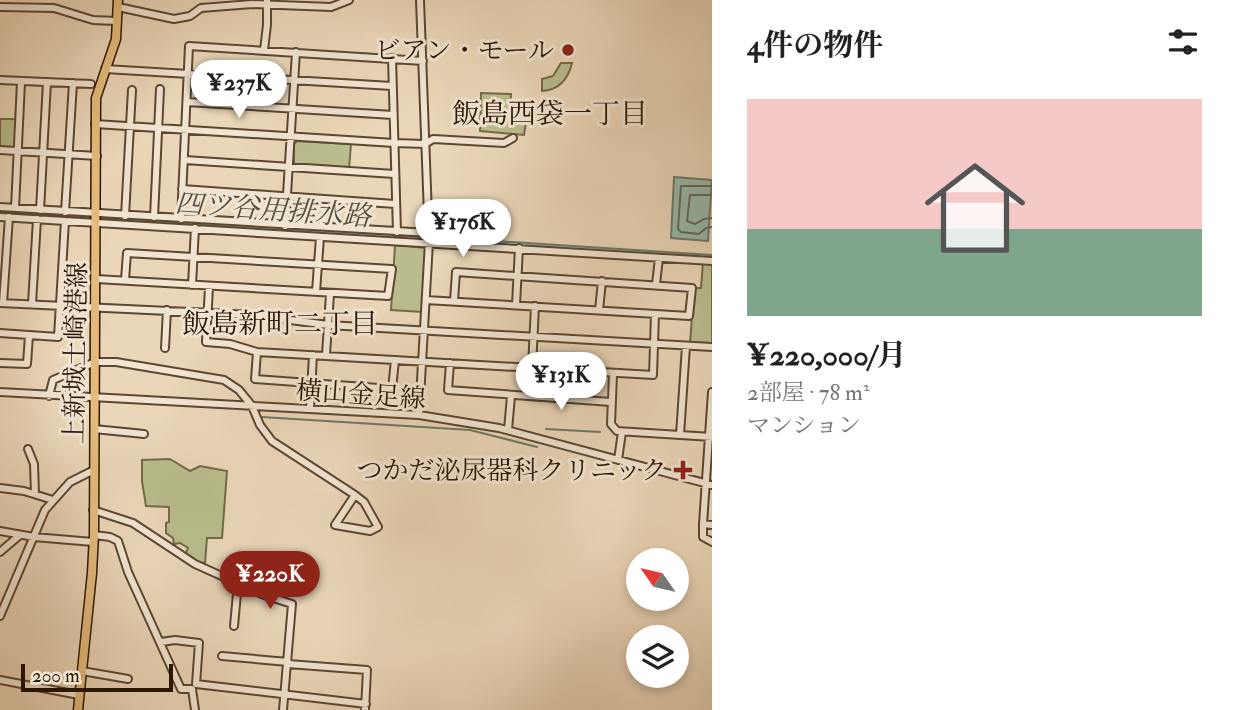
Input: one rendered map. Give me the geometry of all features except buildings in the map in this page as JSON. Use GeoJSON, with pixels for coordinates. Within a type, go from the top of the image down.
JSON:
{"type":"FeatureCollection","features":[{"type":"Feature","properties":{"kind":"main road","name":"上新城土崎港線"},"geometry":{"type":"LineString","coordinates":[[78,710],[94,539],[96,98],[116,39],[118,4]]}},
{"type":"Feature","properties":{"kind":"street"},"geometry":{"type":"LineString","coordinates":[[118,4],[173,19],[190,16],[201,8],[267,2],[331,7],[349,0]]}},
{"type":"Feature","properties":{"kind":"street"},"geometry":{"type":"LineString","coordinates":[[419,415],[429,238],[421,0]]}},
{"type":"Feature","properties":{"kind":"street"},"geometry":{"type":"LineString","coordinates":[[264,50],[267,2]]}},
{"type":"Feature","properties":{"kind":"street"},"geometry":{"type":"LineString","coordinates":[[0,7],[54,8],[93,20],[117,21]]}},
{"type":"Feature","properties":{"kind":"street"},"geometry":{"type":"LineString","coordinates":[[181,219],[189,46],[423,61]]}},
{"type":"Feature","properties":{"kind":"street"},"geometry":{"type":"LineString","coordinates":[[285,226],[296,52]]}},
{"type":"Feature","properties":{"kind":"street"},"geometry":{"type":"LineString","coordinates":[[392,58],[397,232]]}},
{"type":"Feature","properties":{"kind":"street"},"geometry":{"type":"LineString","coordinates":[[105,69],[392,86]]}},
{"type":"Feature","properties":{"kind":"street"},"geometry":{"type":"LineString","coordinates":[[0,80],[91,84]]}},
{"type":"Feature","properties":{"kind":"street"},"geometry":{"type":"LineString","coordinates":[[15,208],[21,82]]}},
{"type":"Feature","properties":{"kind":"street"},"geometry":{"type":"LineString","coordinates":[[40,210],[47,82]]}},
{"type":"Feature","properties":{"kind":"street"},"geometry":{"type":"LineString","coordinates":[[65,212],[73,83]]}},
{"type":"Feature","properties":{"kind":"street"},"geometry":{"type":"LineString","coordinates":[[154,217],[160,89]]}},
{"type":"Feature","properties":{"kind":"street"},"geometry":{"type":"LineString","coordinates":[[125,216],[132,90]]}},
{"type":"Feature","properties":{"kind":"street"},"geometry":{"type":"LineString","coordinates":[[187,102],[393,114]]}},
{"type":"Feature","properties":{"kind":"street"},"geometry":{"type":"LineString","coordinates":[[95,124],[394,143],[425,144],[433,139],[504,143],[513,138]]}},
{"type":"Feature","properties":{"kind":"street"},"geometry":{"type":"LineString","coordinates":[[0,150],[97,156]]}},
{"type":"Feature","properties":{"kind":"street"},"geometry":{"type":"LineString","coordinates":[[185,160],[394,174]]}},
{"type":"Feature","properties":{"kind":"street"},"geometry":{"type":"LineString","coordinates":[[182,189],[395,204]]}},
{"type":"Feature","properties":{"kind":"street"},"geometry":{"type":"LineString","coordinates":[[0,207],[320,237],[429,238]]}},
{"type":"Feature","properties":{"kind":"street"},"geometry":{"type":"LineString","coordinates":[[0,217],[65,221],[125,216],[154,217],[181,219],[196,225],[397,232],[519,248],[712,261]]}},
{"type":"Feature","properties":{"kind":"street"},"geometry":{"type":"LineString","coordinates":[[9,218],[1,303],[207,312],[328,325],[712,347]]}},
{"type":"Feature","properties":{"kind":"street"},"geometry":{"type":"LineString","coordinates":[[32,304],[37,219]]}},
{"type":"Feature","properties":{"kind":"street"},"geometry":{"type":"LineString","coordinates":[[0,332],[58,337],[65,221]]}},
{"type":"Feature","properties":{"kind":"street"},"geometry":{"type":"LineString","coordinates":[[192,285],[196,225]]}},
{"type":"Feature","properties":{"kind":"street"},"geometry":{"type":"LineString","coordinates":[[316,292],[320,237]]}},
{"type":"Feature","properties":{"kind":"street"},"geometry":{"type":"LineString","coordinates":[[516,305],[519,248]]}},
{"type":"Feature","properties":{"kind":"street"},"geometry":{"type":"LineString","coordinates":[[96,279],[388,296],[392,269],[127,253],[125,280]]}},
{"type":"Feature","properties":{"kind":"street"},"geometry":{"type":"LineString","coordinates":[[656,285],[659,258]]}},
{"type":"Feature","properties":{"kind":"street"},"geometry":{"type":"LineString","coordinates":[[426,300],[689,316],[692,288],[456,272],[454,301]]}},
{"type":"Feature","properties":{"kind":"street"},"geometry":{"type":"LineString","coordinates":[[599,310],[601,281]]}},
{"type":"Feature","properties":{"kind":"street"},"geometry":{"type":"LineString","coordinates":[[209,287],[206,342],[230,344],[257,352],[613,374],[653,375],[655,314]]}},
{"type":"Feature","properties":{"kind":"street"},"geometry":{"type":"LineString","coordinates":[[326,355],[330,293]]}},
{"type":"Feature","properties":{"kind":"street"},"geometry":{"type":"LineString","coordinates":[[532,367],[535,306]]}},
{"type":"Feature","properties":{"kind":"street"},"geometry":{"type":"LineString","coordinates":[[165,348],[167,310]]}},
{"type":"Feature","properties":{"kind":"street"},"geometry":{"type":"LineString","coordinates":[[0,363],[27,364],[29,335]]}},
{"type":"Feature","properties":{"kind":"street"},"geometry":{"type":"LineString","coordinates":[[680,435],[686,346]]}},
{"type":"Feature","properties":{"kind":"street"},"geometry":{"type":"LineString","coordinates":[[257,352],[255,379],[392,389],[395,360]]}},
{"type":"Feature","properties":{"kind":"street"},"geometry":{"type":"LineString","coordinates":[[310,409],[313,355]]}},
{"type":"Feature","properties":{"kind":"street"},"geometry":{"type":"LineString","coordinates":[[49,396],[53,380],[95,362],[116,362],[224,380],[239,390],[252,406],[260,425],[272,441],[355,495],[364,502],[378,527],[370,531],[335,524],[355,495]]}},
{"type":"Feature","properties":{"kind":"street"},"geometry":{"type":"LineString","coordinates":[[450,363],[448,390],[611,402]]}},
{"type":"Feature","properties":{"kind":"street"},"geometry":{"type":"LineString","coordinates":[[613,374],[611,424],[617,431],[710,437]]}},
{"type":"Feature","properties":{"kind":"street","name":"横山金足線"},"geometry":{"type":"LineString","coordinates":[[0,392],[419,415],[508,430],[709,485]]}},
{"type":"Feature","properties":{"kind":"street"},"geometry":{"type":"LineString","coordinates":[[712,392],[709,485],[703,524],[703,537],[712,542]]}},
{"type":"Feature","properties":{"kind":"street"},"geometry":{"type":"LineString","coordinates":[[508,430],[511,396]]}},
{"type":"Feature","properties":{"kind":"street"},"geometry":{"type":"LineString","coordinates":[[94,429],[144,434]]}},
{"type":"Feature","properties":{"kind":"street"},"geometry":{"type":"LineString","coordinates":[[618,460],[622,432]]}},
{"type":"Feature","properties":{"kind":"street"},"geometry":{"type":"LineString","coordinates":[[28,449],[34,464],[35,493]]}},
{"type":"Feature","properties":{"kind":"street"},"geometry":{"type":"LineString","coordinates":[[0,616],[45,510],[70,482],[94,470]]}},
{"type":"Feature","properties":{"kind":"street"},"geometry":{"type":"LineString","coordinates":[[0,488],[35,493],[53,500]]}},
{"type":"Feature","properties":{"kind":"street"},"geometry":{"type":"LineString","coordinates":[[93,510],[133,523],[195,564],[292,604],[283,710]]}},
{"type":"Feature","properties":{"kind":"street"},"geometry":{"type":"LineString","coordinates":[[703,524],[712,525]]}},
{"type":"Feature","properties":{"kind":"street"},"geometry":{"type":"LineString","coordinates":[[0,531],[34,537],[110,537],[118,541],[128,572],[181,689],[192,689],[195,710]]}},
{"type":"Feature","properties":{"kind":"street"},"geometry":{"type":"LineString","coordinates":[[0,552],[20,535]]}},
{"type":"Feature","properties":{"kind":"street"},"geometry":{"type":"LineString","coordinates":[[234,626],[238,583]]}},
{"type":"Feature","properties":{"kind":"street"},"geometry":{"type":"LineString","coordinates":[[161,642],[175,640],[199,643],[196,684],[366,707],[367,670],[222,656]]}},
{"type":"Feature","properties":{"kind":"street"},"geometry":{"type":"LineString","coordinates":[[82,671],[128,679]]}},
{"type":"Feature","properties":{"kind":"street"},"geometry":{"type":"LineString","coordinates":[[0,680],[79,695]]}},
{"type":"Feature","properties":{"kind":"green space"},"geometry":{"type":"Polygon","coordinates":[[[561,63],[572,63],[565,79],[553,89],[542,91],[542,79],[553,76],[561,63]]]}},
{"type":"Feature","properties":{"kind":"green space"},"geometry":{"type":"Polygon","coordinates":[[[481,93],[511,94],[509,121],[526,122],[524,135],[480,131],[481,93]]]}},
{"type":"Feature","properties":{"kind":"green space"},"geometry":{"type":"Polygon","coordinates":[[[0,119],[17,119],[14,148],[0,147],[0,119]]]}},
{"type":"Feature","properties":{"kind":"green space"},"geometry":{"type":"Polygon","coordinates":[[[297,141],[351,144],[349,169],[296,165],[294,144],[297,141]]]}},
{"type":"Feature","properties":{"kind":"green space"},"geometry":{"type":"Polygon","coordinates":[[[395,245],[426,248],[422,312],[391,310],[395,245]]]}},
{"type":"Feature","properties":{"kind":"green space"},"geometry":{"type":"Polygon","coordinates":[[[703,262],[712,263],[712,345],[690,344],[694,288],[701,288],[703,262]]]}},
{"type":"Feature","properties":{"kind":"green space"},"geometry":{"type":"Polygon","coordinates":[[[170,459],[190,471],[200,466],[227,471],[222,538],[207,538],[205,563],[196,562],[186,553],[188,548],[180,543],[174,544],[173,538],[166,533],[169,507],[146,506],[142,460],[170,459]]]}},
{"type":"Feature","properties":{"kind":"water"},"geometry":{"type":"Polygon","coordinates":[[[674,177],[712,180],[708,241],[671,238],[674,177]]]}},
{"type":"Feature","properties":{"kind":"water","name":"四ツ谷用排水路"},"geometry":{"type":"Polygon","coordinates":[[[0,209],[712,255],[712,259],[0,214],[0,209]]]}},
{"type":"Feature","properties":{"kind":"waterway"},"geometry":{"type":"LineString","coordinates":[[262,417],[470,430],[537,447]]}},
{"type":"Feature","properties":{"kind":"waterway"},"geometry":{"type":"LineString","coordinates":[[546,429],[600,432]]}},
{"type":"Feature","properties":{"kind":"place","name":"ビアン・モール"},"geometry":{"type":"Point","coordinates":[568,50]}},
{"type":"Feature","properties":{"kind":"place","name":"つかだ泌尿器科クリニック"},"geometry":{"type":"Point","coordinates":[683,470]}},
{"type":"Feature","properties":{"kind":"district","name":"飯島西袋一丁目"},"geometry":{"type":"Point","coordinates":[550,113]}},
{"type":"Feature","properties":{"kind":"district","name":"飯島新町二丁目"},"geometry":{"type":"Point","coordinates":[280,323]}}]}
